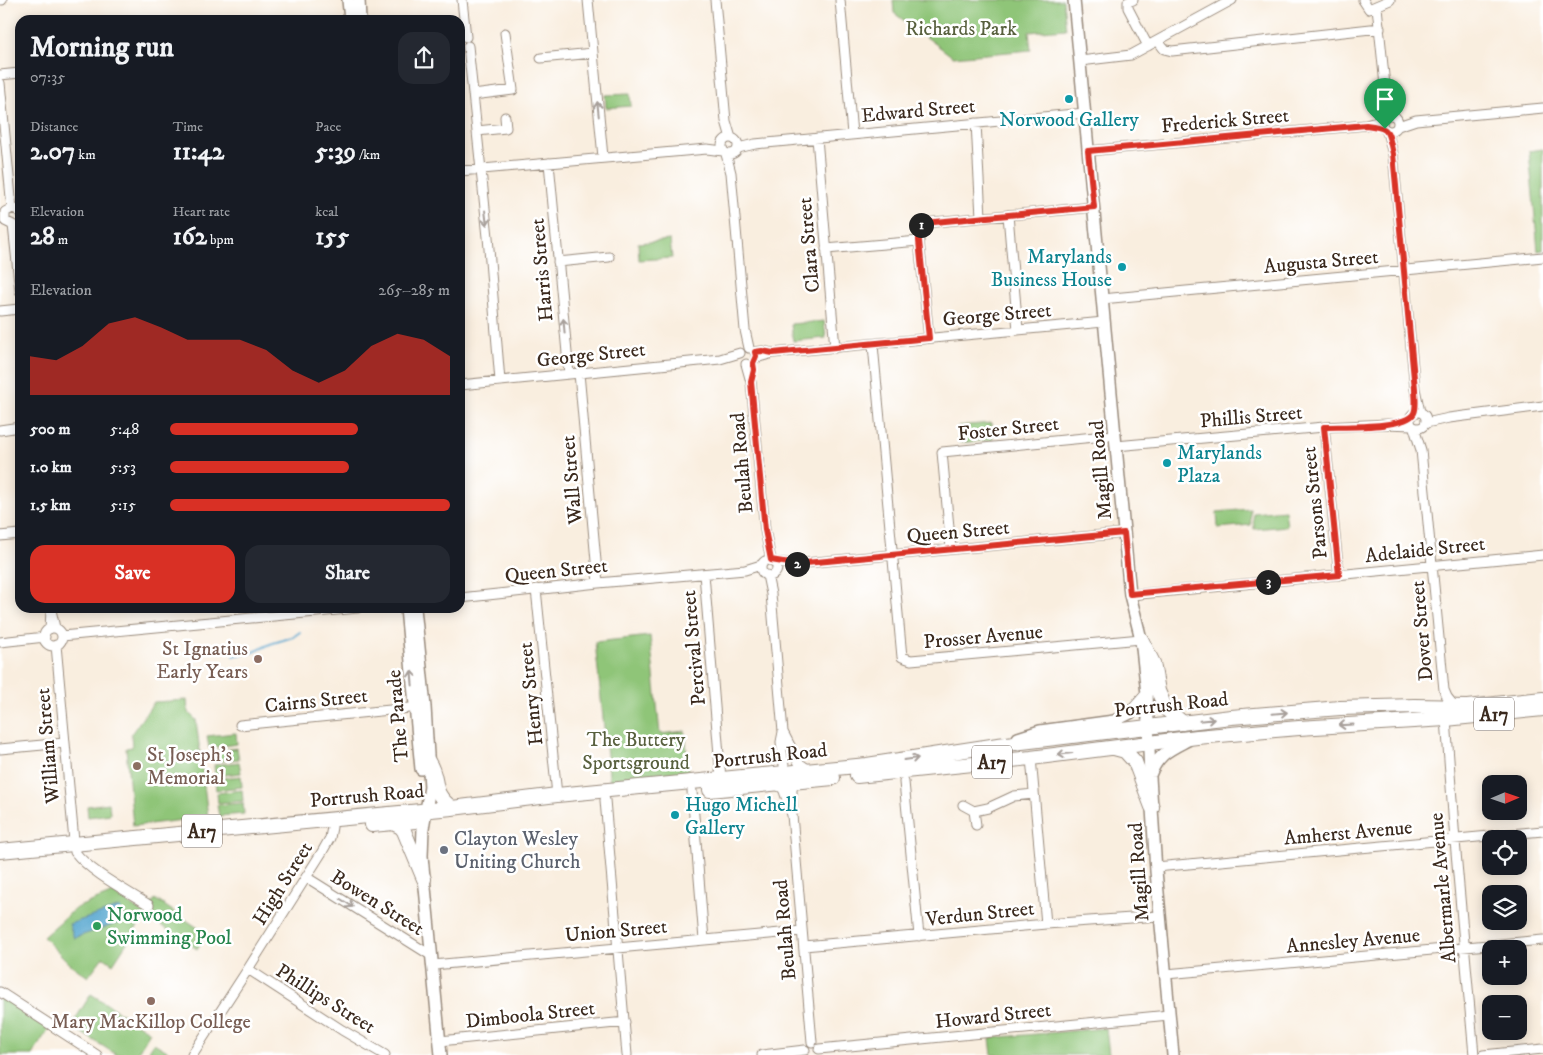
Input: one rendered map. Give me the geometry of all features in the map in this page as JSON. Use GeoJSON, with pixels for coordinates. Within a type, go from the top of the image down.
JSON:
{"type":"FeatureCollection","features":[{"type":"Feature","properties":{"kind":"highway"},"geometry":{"type":"LineString","coordinates":[[1140,639],[1154,663],[1158,691],[1166,710],[1184,723]]}},
{"type":"Feature","properties":{"kind":"highway","name":"Portrush Road"},"geometry":{"type":"LineString","coordinates":[[0,860],[74,848],[775,784],[810,770],[867,765],[998,745],[1304,710],[1415,706],[1461,707],[1543,700]]}},
{"type":"Feature","properties":{"kind":"highway"},"geometry":{"type":"LineString","coordinates":[[1387,707],[1437,714],[1446,718],[1461,707]]}},
{"type":"Feature","properties":{"kind":"highway","name":"Portrush Road"},"geometry":{"type":"LineString","coordinates":[[332,823],[393,823],[452,808],[723,779],[733,782],[870,774],[1031,758],[1192,738],[1543,709]]}},
{"type":"Feature","properties":{"kind":"highway"},"geometry":{"type":"LineString","coordinates":[[1114,748],[1124,751],[1134,762],[1152,807]]}},
{"type":"Feature","properties":{"kind":"highway"},"geometry":{"type":"LineString","coordinates":[[428,761],[434,770],[435,787],[440,799],[452,808]]}},
{"type":"Feature","properties":{"kind":"highway"},"geometry":{"type":"LineString","coordinates":[[393,823],[404,832],[424,879]]}},
{"type":"Feature","properties":{"kind":"highway","name":"Portrush Road"},"geometry":{"type":"LineString","coordinates":[[0,850],[74,848]]}},
{"type":"Feature","properties":{"kind":"main road"},"geometry":{"type":"LineString","coordinates":[[348,0],[350,15]]}},
{"type":"Feature","properties":{"kind":"main road"},"geometry":{"type":"LineString","coordinates":[[359,0],[360,15]]}},
{"type":"Feature","properties":{"kind":"main road","name":"Magill Road"},"geometry":{"type":"LineString","coordinates":[[1074,0],[1130,594],[1140,639],[1147,694],[1156,867],[1173,1055]]}},
{"type":"Feature","properties":{"kind":"main road","name":"The Parade"},"geometry":{"type":"LineString","coordinates":[[407,613],[420,707]]}},
{"type":"Feature","properties":{"kind":"main road","name":"The Parade"},"geometry":{"type":"LineString","coordinates":[[415,613],[422,735],[422,856],[441,1055]]}},
{"type":"Feature","properties":{"kind":"main road"},"geometry":{"type":"LineString","coordinates":[[998,745],[1040,731],[1114,721],[1130,713],[1147,694]]}},
{"type":"Feature","properties":{"kind":"main road","name":"The Parade"},"geometry":{"type":"LineString","coordinates":[[421,815],[430,787],[428,761],[422,735]]}},
{"type":"Feature","properties":{"kind":"main road"},"geometry":{"type":"LineString","coordinates":[[1150,777],[1158,758],[1168,750],[1192,738]]}},
{"type":"Feature","properties":{"kind":"street"},"geometry":{"type":"LineString","coordinates":[[462,0],[464,15]]}},
{"type":"Feature","properties":{"kind":"street"},"geometry":{"type":"LineString","coordinates":[[588,0],[603,157]]}},
{"type":"Feature","properties":{"kind":"street","name":"Beulah Road"},"geometry":{"type":"LineString","coordinates":[[714,0],[726,121],[724,132],[729,146],[745,330],[748,356],[754,370],[751,382],[784,732],[798,763],[810,770]]}},
{"type":"Feature","properties":{"kind":"street"},"geometry":{"type":"LineString","coordinates":[[840,0],[852,134]]}},
{"type":"Feature","properties":{"kind":"street"},"geometry":{"type":"LineString","coordinates":[[1132,0],[1128,2],[1128,8],[1148,46]]}},
{"type":"Feature","properties":{"kind":"street"},"geometry":{"type":"LineString","coordinates":[[1080,61],[1129,56],[1232,0]]}},
{"type":"Feature","properties":{"kind":"street"},"geometry":{"type":"LineString","coordinates":[[1365,4],[1377,7],[1390,0]]}},
{"type":"Feature","properties":{"kind":"street","name":"Dover Street"},"geometry":{"type":"LineString","coordinates":[[1377,7],[1393,154],[1444,690],[1447,698],[1461,707]]}},
{"type":"Feature","properties":{"kind":"street"},"geometry":{"type":"LineString","coordinates":[[465,25],[474,95],[500,381]]}},
{"type":"Feature","properties":{"kind":"street"},"geometry":{"type":"LineString","coordinates":[[1158,41],[1164,49],[1172,51],[1380,28]]}},
{"type":"Feature","properties":{"kind":"street"},"geometry":{"type":"LineString","coordinates":[[474,95],[513,90],[505,33]]}},
{"type":"Feature","properties":{"kind":"street"},"geometry":{"type":"LineString","coordinates":[[541,58],[593,54]]}},
{"type":"Feature","properties":{"kind":"street"},"geometry":{"type":"LineString","coordinates":[[0,75],[15,74]]}},
{"type":"Feature","properties":{"kind":"street"},"geometry":{"type":"LineString","coordinates":[[0,83],[15,202]]}},
{"type":"Feature","properties":{"kind":"street","name":"Frederick Street"},"geometry":{"type":"LineString","coordinates":[[1088,151],[1390,124],[1543,108]]}},
{"type":"Feature","properties":{"kind":"street","name":"Edward Street"},"geometry":{"type":"LineString","coordinates":[[465,171],[1085,113]]}},
{"type":"Feature","properties":{"kind":"street"},"geometry":{"type":"LineString","coordinates":[[477,131],[506,128],[505,117]]}},
{"type":"Feature","properties":{"kind":"street"},"geometry":{"type":"LineString","coordinates":[[976,123],[981,217]]}},
{"type":"Feature","properties":{"kind":"street","name":"Clara Street"},"geometry":{"type":"LineString","coordinates":[[817,138],[835,348]]}},
{"type":"Feature","properties":{"kind":"street","name":"Harris Street"},"geometry":{"type":"LineString","coordinates":[[549,163],[569,374]]}},
{"type":"Feature","properties":{"kind":"street"},"geometry":{"type":"LineString","coordinates":[[929,338],[919,241],[919,228],[924,223],[1094,207]]}},
{"type":"Feature","properties":{"kind":"street"},"geometry":{"type":"LineString","coordinates":[[15,210],[7,210],[2,216],[5,221],[15,223]]}},
{"type":"Feature","properties":{"kind":"street"},"geometry":{"type":"LineString","coordinates":[[1008,215],[1018,330]]}},
{"type":"Feature","properties":{"kind":"street"},"geometry":{"type":"LineString","coordinates":[[826,249],[919,241]]}},
{"type":"Feature","properties":{"kind":"street"},"geometry":{"type":"LineString","coordinates":[[558,262],[609,257]]}},
{"type":"Feature","properties":{"kind":"street","name":"Augusta Street"},"geometry":{"type":"LineString","coordinates":[[1102,299],[1543,257]]}},
{"type":"Feature","properties":{"kind":"street"},"geometry":{"type":"LineString","coordinates":[[0,311],[15,310]]}},
{"type":"Feature","properties":{"kind":"street","name":"George Street"},"geometry":{"type":"LineString","coordinates":[[465,384],[725,359],[748,356],[762,351],[773,353],[835,348],[1104,322]]}},
{"type":"Feature","properties":{"kind":"street","name":"Prosser Avenue"},"geometry":{"type":"LineString","coordinates":[[872,344],[902,657],[908,660],[1140,639]]}},
{"type":"Feature","properties":{"kind":"street","name":"Wall Street"},"geometry":{"type":"LineString","coordinates":[[579,373],[598,583]]}},
{"type":"Feature","properties":{"kind":"street","name":"Phillis Street"},"geometry":{"type":"LineString","coordinates":[[1116,440],[1388,424],[1543,406]]}},
{"type":"Feature","properties":{"kind":"street","name":"Parsons Street"},"geometry":{"type":"LineString","coordinates":[[1324,427],[1339,575]]}},
{"type":"Feature","properties":{"kind":"street"},"geometry":{"type":"LineString","coordinates":[[0,430],[15,428]]}},
{"type":"Feature","properties":{"kind":"street","name":"Foster Street"},"geometry":{"type":"LineString","coordinates":[[951,549],[942,452],[1116,440]]}},
{"type":"Feature","properties":{"kind":"street","name":"Queen Street"},"geometry":{"type":"LineString","coordinates":[[465,597],[1124,533]]}},
{"type":"Feature","properties":{"kind":"street"},"geometry":{"type":"LineString","coordinates":[[0,536],[15,534]]}},
{"type":"Feature","properties":{"kind":"street","name":"Adelaide Street"},"geometry":{"type":"LineString","coordinates":[[1130,594],[1543,555]]}},
{"type":"Feature","properties":{"kind":"street","name":"Percival Street"},"geometry":{"type":"LineString","coordinates":[[704,574],[723,779]]}},
{"type":"Feature","properties":{"kind":"street","name":"Henry Street"},"geometry":{"type":"LineString","coordinates":[[536,589],[557,796]]}},
{"type":"Feature","properties":{"kind":"street"},"geometry":{"type":"LineString","coordinates":[[51,613],[53,628]]}},
{"type":"Feature","properties":{"kind":"street"},"geometry":{"type":"LineString","coordinates":[[62,636],[305,613]]}},
{"type":"Feature","properties":{"kind":"street"},"geometry":{"type":"LineString","coordinates":[[53,628],[60,631],[62,636],[62,641],[56,645],[48,644],[45,638],[46,632],[53,628]]}},
{"type":"Feature","properties":{"kind":"street"},"geometry":{"type":"LineString","coordinates":[[0,642],[45,638]]}},
{"type":"Feature","properties":{"kind":"street","name":"William Street"},"geometry":{"type":"LineString","coordinates":[[56,645],[74,848]]}},
{"type":"Feature","properties":{"kind":"street","name":"Dover Street"},"geometry":{"type":"LineString","coordinates":[[1415,706],[1436,700],[1444,690]]}},
{"type":"Feature","properties":{"kind":"street","name":"Cairns Street"},"geometry":{"type":"LineString","coordinates":[[240,725],[420,707]]}},
{"type":"Feature","properties":{"kind":"street","name":"Albermarle Avenue"},"geometry":{"type":"LineString","coordinates":[[1446,718],[1474,1055]]}},
{"type":"Feature","properties":{"kind":"street","name":"Beulah Road"},"geometry":{"type":"LineString","coordinates":[[784,732],[781,742],[793,801],[792,815],[812,1042]]}},
{"type":"Feature","properties":{"kind":"street"},"geometry":{"type":"LineString","coordinates":[[0,750],[64,743]]}},
{"type":"Feature","properties":{"kind":"street"},"geometry":{"type":"LineString","coordinates":[[1031,758],[1046,924]]}},
{"type":"Feature","properties":{"kind":"street"},"geometry":{"type":"LineString","coordinates":[[904,782],[919,936]]}},
{"type":"Feature","properties":{"kind":"street","name":"Beulah Road"},"geometry":{"type":"LineString","coordinates":[[775,784],[784,791],[792,815]]}},
{"type":"Feature","properties":{"kind":"street"},"geometry":{"type":"LineString","coordinates":[[692,791],[704,940]]}},
{"type":"Feature","properties":{"kind":"street"},"geometry":{"type":"LineString","coordinates":[[963,805],[974,811],[988,808],[1014,796],[1034,794]]}},
{"type":"Feature","properties":{"kind":"street"},"geometry":{"type":"LineString","coordinates":[[605,800],[627,1055]]}},
{"type":"Feature","properties":{"kind":"street"},"geometry":{"type":"LineString","coordinates":[[974,811],[976,825]]}},
{"type":"Feature","properties":{"kind":"street","name":"High Street"},"geometry":{"type":"LineString","coordinates":[[192,1055],[328,842],[332,823]]}},
{"type":"Feature","properties":{"kind":"street","name":"Amherst Avenue"},"geometry":{"type":"LineString","coordinates":[[1156,867],[1543,832]]}},
{"type":"Feature","properties":{"kind":"street"},"geometry":{"type":"LineString","coordinates":[[74,848],[96,872],[149,905]]}},
{"type":"Feature","properties":{"kind":"street","name":"Bowen Street"},"geometry":{"type":"LineString","coordinates":[[306,877],[432,961]]}},
{"type":"Feature","properties":{"kind":"street","name":"Verdun Street"},"geometry":{"type":"LineString","coordinates":[[804,946],[1046,924],[1160,916]]}},
{"type":"Feature","properties":{"kind":"street","name":"Union Street"},"geometry":{"type":"LineString","coordinates":[[432,961],[618,948],[802,931]]}},
{"type":"Feature","properties":{"kind":"street","name":"Annesley Avenue"},"geometry":{"type":"LineString","coordinates":[[1166,974],[1543,940]]}},
{"type":"Feature","properties":{"kind":"street","name":"Phillips Street"},"geometry":{"type":"LineString","coordinates":[[248,969],[384,1055]]}},
{"type":"Feature","properties":{"kind":"street"},"geometry":{"type":"LineString","coordinates":[[0,992],[97,1055]]}},
{"type":"Feature","properties":{"kind":"street","name":"Howard Street"},"geometry":{"type":"LineString","coordinates":[[818,1052],[1169,1015]]}},
{"type":"Feature","properties":{"kind":"street","name":"Dimboola Street"},"geometry":{"type":"LineString","coordinates":[[440,1041],[625,1022]]}},
{"type":"Feature","properties":{"kind":"street"},"geometry":{"type":"LineString","coordinates":[[762,1055],[806,1053],[808,1044],[812,1042],[816,1044],[818,1052]]}},
{"type":"Feature","properties":{"kind":"street"},"geometry":{"type":"LineString","coordinates":[[1483,1055],[1543,1049]]}},
{"type":"Feature","properties":{"kind":"green space","name":"Richards Park"},"geometry":{"type":"Polygon","coordinates":[[[893,0],[1063,0],[1066,29],[1029,32],[1031,50],[953,57],[894,13],[893,0]]]}},
{"type":"Feature","properties":{"kind":"green space"},"geometry":{"type":"Polygon","coordinates":[[[630,94],[631,106],[606,108],[605,95],[630,94]]]}},
{"type":"Feature","properties":{"kind":"green space"},"geometry":{"type":"Polygon","coordinates":[[[1543,149],[1543,250],[1538,251],[1529,151],[1543,149]]]}},
{"type":"Feature","properties":{"kind":"green space"},"geometry":{"type":"Polygon","coordinates":[[[670,240],[672,258],[639,260],[638,243],[670,240]]]}},
{"type":"Feature","properties":{"kind":"green space"},"geometry":{"type":"Polygon","coordinates":[[[824,321],[826,338],[793,341],[791,324],[824,321]]]}},
{"type":"Feature","properties":{"kind":"green space"},"geometry":{"type":"Polygon","coordinates":[[[991,423],[993,440],[959,443],[958,426],[991,423]]]}},
{"type":"Feature","properties":{"kind":"green space"},"geometry":{"type":"Polygon","coordinates":[[[1250,509],[1251,525],[1218,528],[1217,512],[1250,509]]]}},
{"type":"Feature","properties":{"kind":"green space"},"geometry":{"type":"Polygon","coordinates":[[[1285,510],[1287,526],[1254,529],[1253,513],[1285,510]]]}},
{"type":"Feature","properties":{"kind":"green space","name":"The Buttery Sportsground"},"geometry":{"type":"Polygon","coordinates":[[[650,636],[660,734],[685,731],[689,775],[610,784],[595,642],[650,636]]]}},
{"type":"Feature","properties":{"kind":"green space"},"geometry":{"type":"Polygon","coordinates":[[[187,700],[188,712],[196,720],[208,817],[133,826],[126,748],[132,747],[131,734],[154,702],[187,700]]]}},
{"type":"Feature","properties":{"kind":"green space"},"geometry":{"type":"Polygon","coordinates":[[[236,733],[237,744],[209,748],[207,736],[236,733]]]}},
{"type":"Feature","properties":{"kind":"green space"},"geometry":{"type":"Polygon","coordinates":[[[237,748],[239,759],[213,762],[212,751],[237,748]]]}},
{"type":"Feature","properties":{"kind":"green space"},"geometry":{"type":"Polygon","coordinates":[[[239,762],[241,773],[215,776],[214,765],[239,762]]]}},
{"type":"Feature","properties":{"kind":"green space"},"geometry":{"type":"Polygon","coordinates":[[[241,776],[242,787],[216,790],[215,779],[241,776]]]}},
{"type":"Feature","properties":{"kind":"green space"},"geometry":{"type":"Polygon","coordinates":[[[242,790],[243,801],[218,803],[217,793],[242,790]]]}},
{"type":"Feature","properties":{"kind":"green space"},"geometry":{"type":"Polygon","coordinates":[[[109,803],[110,814],[88,817],[87,806],[109,803]]]}},
{"type":"Feature","properties":{"kind":"green space"},"geometry":{"type":"Polygon","coordinates":[[[243,803],[244,814],[219,816],[217,805],[243,803]]]}},
{"type":"Feature","properties":{"kind":"green space","name":"Norwood Swimming Pool"},"geometry":{"type":"Polygon","coordinates":[[[113,893],[145,914],[155,899],[207,934],[197,949],[145,915],[113,964],[103,957],[88,977],[70,964],[43,937],[76,908],[113,893]]]}},
{"type":"Feature","properties":{"kind":"green space"},"geometry":{"type":"Polygon","coordinates":[[[91,994],[150,1032],[136,1055],[117,1055],[71,1026],[91,994]]]}},
{"type":"Feature","properties":{"kind":"green space"},"geometry":{"type":"Polygon","coordinates":[[[0,996],[50,1027],[32,1055],[0,1055],[0,996]]]}},
{"type":"Feature","properties":{"kind":"green space"},"geometry":{"type":"Polygon","coordinates":[[[1106,1028],[1109,1055],[992,1055],[990,1038],[1106,1028]]]}},
{"type":"Feature","properties":{"kind":"green space"},"geometry":{"type":"Polygon","coordinates":[[[154,1043],[174,1055],[153,1055],[148,1052],[154,1043]]]}},
{"type":"Feature","properties":{"kind":"water","name":"Norwood Swimming Pool"},"geometry":{"type":"Polygon","coordinates":[[[120,907],[124,921],[74,938],[69,924],[120,907]]]}},
{"type":"Feature","properties":{"kind":"waterway"},"geometry":{"type":"LineString","coordinates":[[233,656],[254,652],[270,644],[293,637],[300,632]]}},
{"type":"Feature","properties":{"kind":"place","name":"Norwood Gallery"},"geometry":{"type":"Point","coordinates":[1069,99]}},
{"type":"Feature","properties":{"kind":"place","name":"Marylands Business House"},"geometry":{"type":"Point","coordinates":[1122,267]}},
{"type":"Feature","properties":{"kind":"place","name":"Marylands Plaza"},"geometry":{"type":"Point","coordinates":[1167,463]}},
{"type":"Feature","properties":{"kind":"place","name":"St Ignatius Early Years"},"geometry":{"type":"Point","coordinates":[258,659]}},
{"type":"Feature","properties":{"kind":"place","name":"St Joseph's Memorial"},"geometry":{"type":"Point","coordinates":[137,766]}},
{"type":"Feature","properties":{"kind":"place","name":"Hugo Michell Gallery"},"geometry":{"type":"Point","coordinates":[675,815]}},
{"type":"Feature","properties":{"kind":"place","name":"Clayton Wesley Uniting Church"},"geometry":{"type":"Point","coordinates":[444,850]}},
{"type":"Feature","properties":{"kind":"place","name":"Norwood Swimming Pool"},"geometry":{"type":"Point","coordinates":[97,926]}},
{"type":"Feature","properties":{"kind":"place","name":"Mary MacKillop College"},"geometry":{"type":"Point","coordinates":[151,1001]}},
{"type":"Feature","properties":{"kind":"route"},"geometry":{"type":"LineString","coordinates":[[1366,125],[1383,127],[1385,129],[1393,154],[1415,389],[1414,412],[1409,418],[1388,424],[1324,427],[1339,575],[1130,594],[1124,533],[795,564],[771,560],[766,542],[751,382],[754,370],[753,363],[756,356],[755,352],[773,353],[929,338],[919,241],[919,228],[921,225],[924,223],[1094,207],[1088,151],[1366,125]]}}]}
